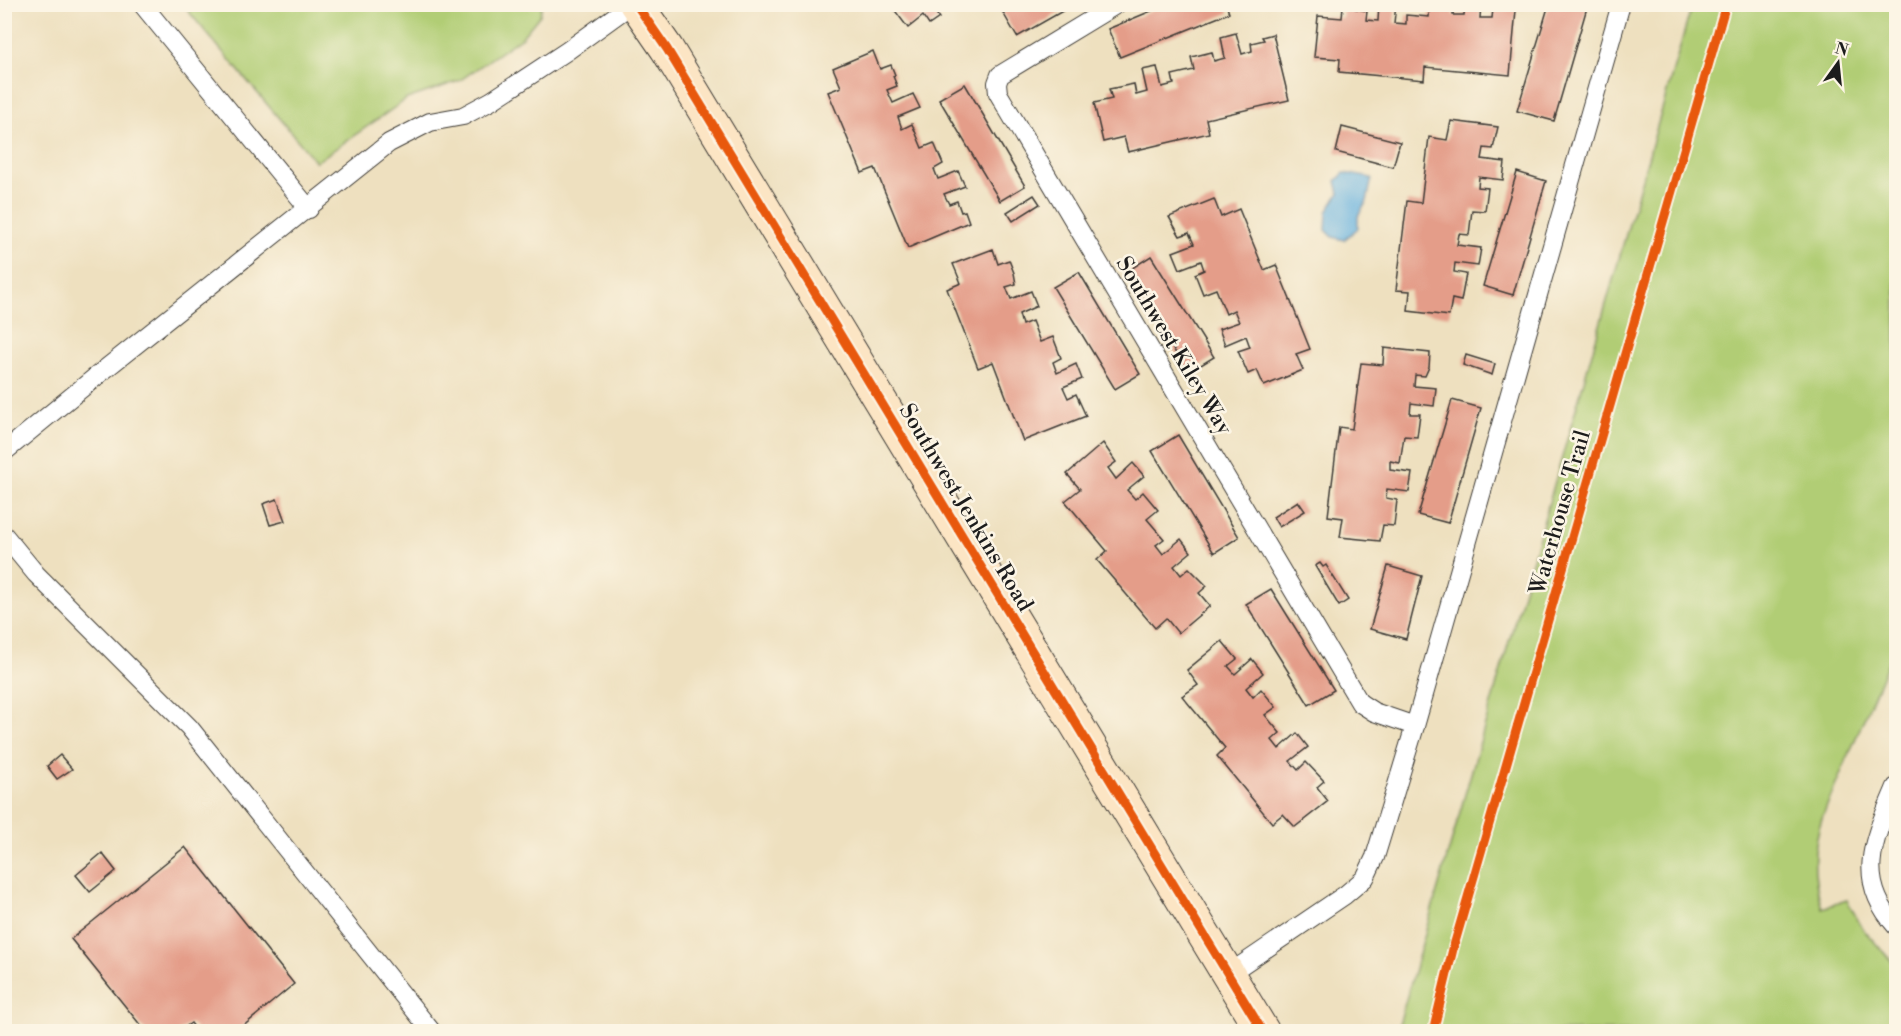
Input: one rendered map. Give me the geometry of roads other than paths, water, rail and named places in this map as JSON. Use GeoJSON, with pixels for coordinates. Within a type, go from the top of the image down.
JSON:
{"type":"FeatureCollection","features":[{"type":"Feature","properties":{"kind":"main road","name":"Southwest Jenkins Road"},"geometry":{"type":"LineString","coordinates":[[636,4],[667,49],[1263,1032]]}},
{"type":"Feature","properties":{"kind":"lane"},"geometry":{"type":"LineString","coordinates":[[142,4],[309,208]]}},
{"type":"Feature","properties":{"kind":"lane"},"geometry":{"type":"LineString","coordinates":[[4,452],[389,143],[430,122],[463,116],[491,101],[567,51],[632,4]]}},
{"type":"Feature","properties":{"kind":"lane","name":"Southwest Kiley Way"},"geometry":{"type":"LineString","coordinates":[[1117,4],[1000,75],[997,83],[998,93],[1360,703],[1374,712],[1415,726]]}},
{"type":"Feature","properties":{"kind":"lane"},"geometry":{"type":"LineString","coordinates":[[1227,975],[1345,895],[1365,878],[1375,856],[1415,726],[1621,4]]}},
{"type":"Feature","properties":{"kind":"lane"},"geometry":{"type":"LineString","coordinates":[[4,535],[36,574],[189,727],[430,1031]]}},
{"type":"Feature","properties":{"kind":"lane"},"geometry":{"type":"LineString","coordinates":[[1896,787],[1875,837],[1870,863],[1875,889],[1886,914],[1896,926]]}},
{"type":"Feature","properties":{"kind":"water"},"geometry":{"type":"Polygon","coordinates":[[[1344,173],[1372,178],[1367,201],[1358,216],[1358,228],[1344,240],[1333,237],[1326,230],[1327,212],[1339,193],[1336,181],[1344,173]]]}}]}
